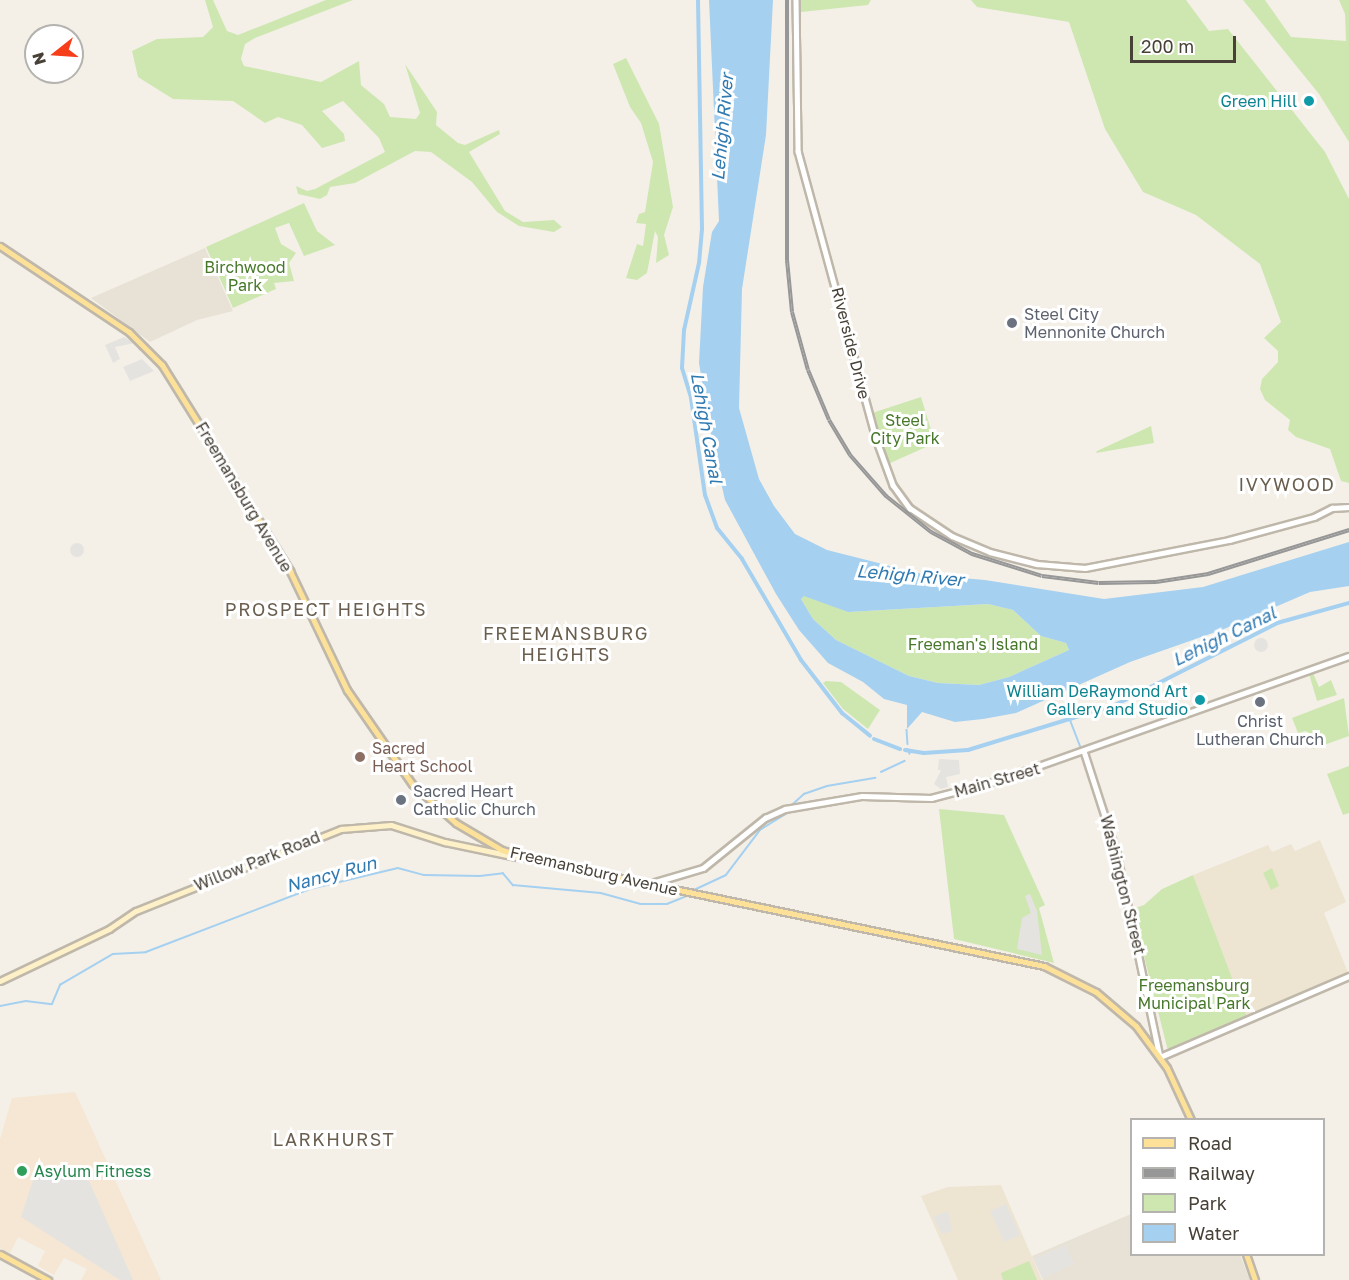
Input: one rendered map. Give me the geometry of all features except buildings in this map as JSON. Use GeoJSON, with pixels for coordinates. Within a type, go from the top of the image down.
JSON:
{"type":"FeatureCollection","features":[{"type":"Feature","properties":{"kind":"main road","name":"Freemansburg Avenue"},"geometry":{"type":"LineString","coordinates":[[0,246],[69,289],[150,349],[278,550],[340,678],[406,777],[456,824],[502,850],[530,859],[1044,966],[1107,1000],[1136,1026],[1160,1057],[1190,1118]]}},
{"type":"Feature","properties":{"kind":"main road","name":"Willow Park Road"},"geometry":{"type":"LineString","coordinates":[[0,981],[109,929],[136,911],[345,828],[391,825],[445,842],[530,859]]}},
{"type":"Feature","properties":{"kind":"main road"},"geometry":{"type":"LineString","coordinates":[[0,1254],[48,1280]]}},
{"type":"Feature","properties":{"kind":"main road"},"geometry":{"type":"LineString","coordinates":[[1247,1256],[1256,1280]]}},
{"type":"Feature","properties":{"kind":"street","name":"Riverside Drive"},"geometry":{"type":"LineString","coordinates":[[796,0],[798,151],[875,435],[893,485],[910,508],[952,536],[990,552],[1053,566],[1098,568],[1167,549],[1258,533],[1332,508],[1349,507]]}},
{"type":"Feature","properties":{"kind":"street","name":"Main Street"},"geometry":{"type":"LineString","coordinates":[[649,884],[703,868],[765,818],[790,808],[865,796],[931,798],[1020,774],[1349,656]]}},
{"type":"Feature","properties":{"kind":"street","name":"Washington Street"},"geometry":{"type":"LineString","coordinates":[[1084,751],[1117,853],[1160,1057]]}},
{"type":"Feature","properties":{"kind":"street"},"geometry":{"type":"LineString","coordinates":[[1160,1057],[1349,976]]}},
{"type":"Feature","properties":{"kind":"shaded area"},"geometry":{"type":"Polygon","coordinates":[[[205,248],[233,311],[197,320],[150,342],[91,298],[205,248]]]}},
{"type":"Feature","properties":{"kind":"shaded area"},"geometry":{"type":"Polygon","coordinates":[[[124,337],[135,343],[115,347],[120,359],[113,363],[105,345],[124,337]]]}},
{"type":"Feature","properties":{"kind":"shaded area"},"geometry":{"type":"Polygon","coordinates":[[[135,343],[144,348],[139,351],[135,343]]]}},
{"type":"Feature","properties":{"kind":"shaded area"},"geometry":{"type":"Polygon","coordinates":[[[142,359],[154,371],[130,381],[123,367],[142,359]]]}},
{"type":"Feature","properties":{"kind":"shaded area"},"geometry":{"type":"Polygon","coordinates":[[[77,543],[82,545],[84,550],[82,555],[77,557],[72,555],[70,550],[72,545],[77,543]]]}},
{"type":"Feature","properties":{"kind":"shaded area"},"geometry":{"type":"Polygon","coordinates":[[[1258,638],[1264,638],[1268,645],[1264,652],[1258,652],[1254,648],[1254,642],[1258,638]]]}},
{"type":"Feature","properties":{"kind":"shaded area"},"geometry":{"type":"Polygon","coordinates":[[[939,759],[959,760],[960,774],[946,777],[948,787],[941,789],[934,784],[941,770],[938,770],[939,759]]]}},
{"type":"Feature","properties":{"kind":"shaded area"},"geometry":{"type":"Polygon","coordinates":[[[1320,840],[1346,902],[1324,913],[1349,975],[1247,1017],[1193,875],[1268,845],[1272,852],[1291,844],[1295,851],[1320,840]]]}},
{"type":"Feature","properties":{"kind":"shaded area"},"geometry":{"type":"Polygon","coordinates":[[[1030,894],[1037,911],[1042,955],[1017,949],[1022,918],[1031,913],[1025,896],[1030,894]]]}},
{"type":"Feature","properties":{"kind":"shaded area"},"geometry":{"type":"Polygon","coordinates":[[[75,1092],[161,1280],[81,1280],[87,1269],[64,1258],[54,1275],[38,1266],[45,1251],[18,1237],[10,1253],[0,1248],[0,1139],[12,1098],[75,1092]]]}},
{"type":"Feature","properties":{"kind":"shaded area"},"geometry":{"type":"Polygon","coordinates":[[[37,1168],[89,1181],[133,1280],[120,1280],[21,1217],[37,1168]]]}},
{"type":"Feature","properties":{"kind":"shaded area"},"geometry":{"type":"Polygon","coordinates":[[[1001,1185],[1042,1280],[958,1280],[921,1196],[948,1187],[1001,1185]]]}},
{"type":"Feature","properties":{"kind":"shaded area"},"geometry":{"type":"Polygon","coordinates":[[[1006,1204],[1020,1235],[1004,1242],[990,1211],[1006,1204]]]}},
{"type":"Feature","properties":{"kind":"shaded area"},"geometry":{"type":"Polygon","coordinates":[[[948,1211],[952,1231],[942,1234],[933,1217],[948,1211]]]}},
{"type":"Feature","properties":{"kind":"shaded area"},"geometry":{"type":"Polygon","coordinates":[[[1130,1214],[1130,1256],[1240,1256],[1250,1280],[1043,1280],[1032,1256],[1130,1214]]]}},
{"type":"Feature","properties":{"kind":"shaded area"},"geometry":{"type":"Polygon","coordinates":[[[1066,1245],[1074,1264],[1043,1278],[1034,1259],[1066,1245]]]}},
{"type":"Feature","properties":{"kind":"green space"},"geometry":{"type":"Polygon","coordinates":[[[205,0],[213,0],[227,31],[238,35],[326,0],[353,0],[245,44],[241,59],[244,66],[321,82],[359,61],[361,85],[384,104],[390,117],[416,119],[420,113],[405,64],[437,112],[436,125],[458,143],[465,145],[499,130],[500,134],[469,152],[505,211],[523,222],[554,220],[562,227],[554,232],[519,226],[497,212],[472,182],[431,152],[415,151],[355,183],[330,187],[327,195],[320,199],[298,194],[296,186],[307,191],[315,189],[385,152],[379,138],[343,101],[322,111],[344,134],[345,141],[322,148],[302,125],[278,117],[265,123],[233,101],[173,99],[138,77],[132,51],[157,39],[203,37],[213,27],[205,0]]]}},
{"type":"Feature","properties":{"kind":"green space"},"geometry":{"type":"Polygon","coordinates":[[[801,0],[871,0],[868,5],[801,12],[801,0]]]}},
{"type":"Feature","properties":{"kind":"green space"},"geometry":{"type":"Polygon","coordinates":[[[971,0],[1186,0],[1209,31],[1228,29],[1325,152],[1349,199],[1349,483],[1341,481],[1330,449],[1296,437],[1288,430],[1290,420],[1265,400],[1260,389],[1262,379],[1278,362],[1278,351],[1264,338],[1281,322],[1260,264],[1196,215],[1143,192],[1105,129],[1069,22],[977,7],[971,0]]]}},
{"type":"Feature","properties":{"kind":"green space"},"geometry":{"type":"Polygon","coordinates":[[[1243,0],[1265,0],[1291,37],[1346,41],[1345,14],[1339,0],[1349,0],[1349,142],[1319,94],[1243,0]]]}},
{"type":"Feature","properties":{"kind":"green space"},"geometry":{"type":"Polygon","coordinates":[[[626,58],[659,124],[673,207],[664,235],[669,255],[656,263],[658,237],[655,231],[647,273],[637,280],[626,278],[637,244],[643,246],[646,224],[636,223],[639,214],[645,212],[653,162],[641,123],[630,107],[613,64],[626,58]]]}},
{"type":"Feature","properties":{"kind":"green space","name":"Birchwood Park"},"geometry":{"type":"Polygon","coordinates":[[[304,203],[317,231],[335,245],[304,256],[289,223],[275,228],[281,244],[296,253],[289,263],[294,281],[274,283],[276,289],[233,308],[206,247],[304,203]]]}},
{"type":"Feature","properties":{"kind":"green space","name":"Steel City Park"},"geometry":{"type":"Polygon","coordinates":[[[921,397],[935,443],[888,464],[872,413],[921,397]]]}},
{"type":"Feature","properties":{"kind":"green space"},"geometry":{"type":"Polygon","coordinates":[[[1151,426],[1154,443],[1096,453],[1097,451],[1151,426]]]}},
{"type":"Feature","properties":{"kind":"green space","name":"Freeman's Island"},"geometry":{"type":"Polygon","coordinates":[[[804,595],[848,612],[988,604],[1013,610],[1041,636],[1066,643],[1069,650],[1009,677],[979,685],[938,683],[909,676],[836,640],[813,619],[801,599],[804,595]]]}},
{"type":"Feature","properties":{"kind":"green space"},"geometry":{"type":"Polygon","coordinates":[[[1313,673],[1319,687],[1331,680],[1337,695],[1317,701],[1309,674],[1313,673]]]}},
{"type":"Feature","properties":{"kind":"green space"},"geometry":{"type":"Polygon","coordinates":[[[826,681],[841,682],[880,710],[868,729],[843,709],[823,683],[826,681]]]}},
{"type":"Feature","properties":{"kind":"green space"},"geometry":{"type":"Polygon","coordinates":[[[1344,698],[1349,736],[1313,749],[1306,731],[1298,733],[1292,718],[1344,698]]]}},
{"type":"Feature","properties":{"kind":"green space"},"geometry":{"type":"Polygon","coordinates":[[[1349,766],[1349,813],[1343,815],[1327,774],[1349,766]]]}},
{"type":"Feature","properties":{"kind":"green space"},"geometry":{"type":"Polygon","coordinates":[[[939,809],[1004,815],[1045,905],[1039,908],[1054,963],[954,939],[939,809]]]}},
{"type":"Feature","properties":{"kind":"green space"},"geometry":{"type":"Polygon","coordinates":[[[1272,868],[1279,886],[1271,890],[1263,873],[1272,868]]]}},
{"type":"Feature","properties":{"kind":"green space","name":"Freemansburg Municipal Park"},"geometry":{"type":"Polygon","coordinates":[[[1193,875],[1247,1017],[1168,1051],[1132,909],[1144,905],[1162,889],[1193,875]]]}},
{"type":"Feature","properties":{"kind":"green space"},"geometry":{"type":"Polygon","coordinates":[[[1029,1261],[1037,1280],[1003,1280],[1001,1273],[1029,1261]]]}},
{"type":"Feature","properties":{"kind":"water","name":"Lehigh River"},"geometry":{"type":"Polygon","coordinates":[[[709,0],[773,0],[766,135],[742,289],[739,408],[759,479],[774,506],[795,534],[827,550],[926,575],[985,580],[1104,599],[1203,587],[1349,542],[1349,586],[1310,592],[1224,629],[1130,662],[1016,713],[955,722],[922,712],[907,729],[907,705],[884,699],[863,682],[828,663],[799,630],[776,594],[725,500],[713,447],[699,363],[703,287],[712,232],[719,221],[709,0]],[[804,596],[801,599],[813,619],[836,640],[909,676],[938,683],[979,685],[1009,677],[1069,650],[1066,643],[1041,636],[1013,610],[988,604],[848,612],[804,596]]]}},
{"type":"Feature","properties":{"kind":"waterway","name":"Lehigh Canal"},"geometry":{"type":"LineString","coordinates":[[698,0],[702,229],[699,263],[684,330],[682,368],[691,398],[705,495],[717,528],[742,559],[801,660],[842,713],[870,736]]}},
{"type":"Feature","properties":{"kind":"waterway","name":"Lehigh Canal"},"geometry":{"type":"LineString","coordinates":[[905,750],[924,753],[968,750],[1115,705],[1277,623],[1349,603]]}},
{"type":"Feature","properties":{"kind":"waterway"},"geometry":{"type":"LineString","coordinates":[[1070,719],[1081,748]]}},
{"type":"Feature","properties":{"kind":"waterway","name":"Nancy Run"},"geometry":{"type":"LineString","coordinates":[[907,730],[908,744]]}},
{"type":"Feature","properties":{"kind":"waterway","name":"Lehigh Canal"},"geometry":{"type":"LineString","coordinates":[[874,739],[900,749]]}},
{"type":"Feature","properties":{"kind":"waterway","name":"Nancy Run"},"geometry":{"type":"LineString","coordinates":[[908,749],[910,754]]}},
{"type":"Feature","properties":{"kind":"waterway","name":"Nancy Run"},"geometry":{"type":"LineString","coordinates":[[881,772],[905,761]]}},
{"type":"Feature","properties":{"kind":"waterway","name":"Nancy Run"},"geometry":{"type":"LineString","coordinates":[[793,804],[804,794],[827,786],[875,778]]}},
{"type":"Feature","properties":{"kind":"waterway","name":"Nancy Run"},"geometry":{"type":"LineString","coordinates":[[694,890],[726,875],[760,830],[791,811]]}},
{"type":"Feature","properties":{"kind":"waterway","name":"Nancy Run"},"geometry":{"type":"LineString","coordinates":[[0,1006],[26,1001],[52,1004],[60,985],[113,954],[146,952],[310,889],[398,868],[424,875],[480,876],[503,873],[513,885],[601,893],[641,904],[667,904],[689,895]]}},
{"type":"Feature","properties":{"kind":"railway"},"geometry":{"type":"LineString","coordinates":[[787,0],[787,260],[792,312],[808,370],[829,420],[850,455],[886,496],[931,532],[972,554],[1042,576],[1099,583],[1156,582],[1208,574],[1349,530]]}},
{"type":"Feature","properties":{"kind":"place","name":"Green Hill"},"geometry":{"type":"Point","coordinates":[1309,101]}},
{"type":"Feature","properties":{"kind":"place","name":"Steel City Mennonite Church"},"geometry":{"type":"Point","coordinates":[1012,323]}},
{"type":"Feature","properties":{"kind":"place","name":"William DeRaymond Art Gallery and Studio"},"geometry":{"type":"Point","coordinates":[1200,700]}},
{"type":"Feature","properties":{"kind":"place","name":"Christ Lutheran Church"},"geometry":{"type":"Point","coordinates":[1260,702]}},
{"type":"Feature","properties":{"kind":"place","name":"Sacred Heart School"},"geometry":{"type":"Point","coordinates":[360,757]}},
{"type":"Feature","properties":{"kind":"place","name":"Sacred Heart Catholic Church"},"geometry":{"type":"Point","coordinates":[401,800]}},
{"type":"Feature","properties":{"kind":"place","name":"Asylum Fitness"},"geometry":{"type":"Point","coordinates":[22,1171]}},
{"type":"Feature","properties":{"kind":"district","name":"IVYWOOD"},"geometry":{"type":"Point","coordinates":[1287,484]}},
{"type":"Feature","properties":{"kind":"district","name":"PROSPECT HEIGHTS"},"geometry":{"type":"Point","coordinates":[326,609]}},
{"type":"Feature","properties":{"kind":"district","name":"FREEMANSBURG HEIGHTS"},"geometry":{"type":"Point","coordinates":[566,644]}},
{"type":"Feature","properties":{"kind":"district","name":"LARKHURST"},"geometry":{"type":"Point","coordinates":[334,1139]}}]}
